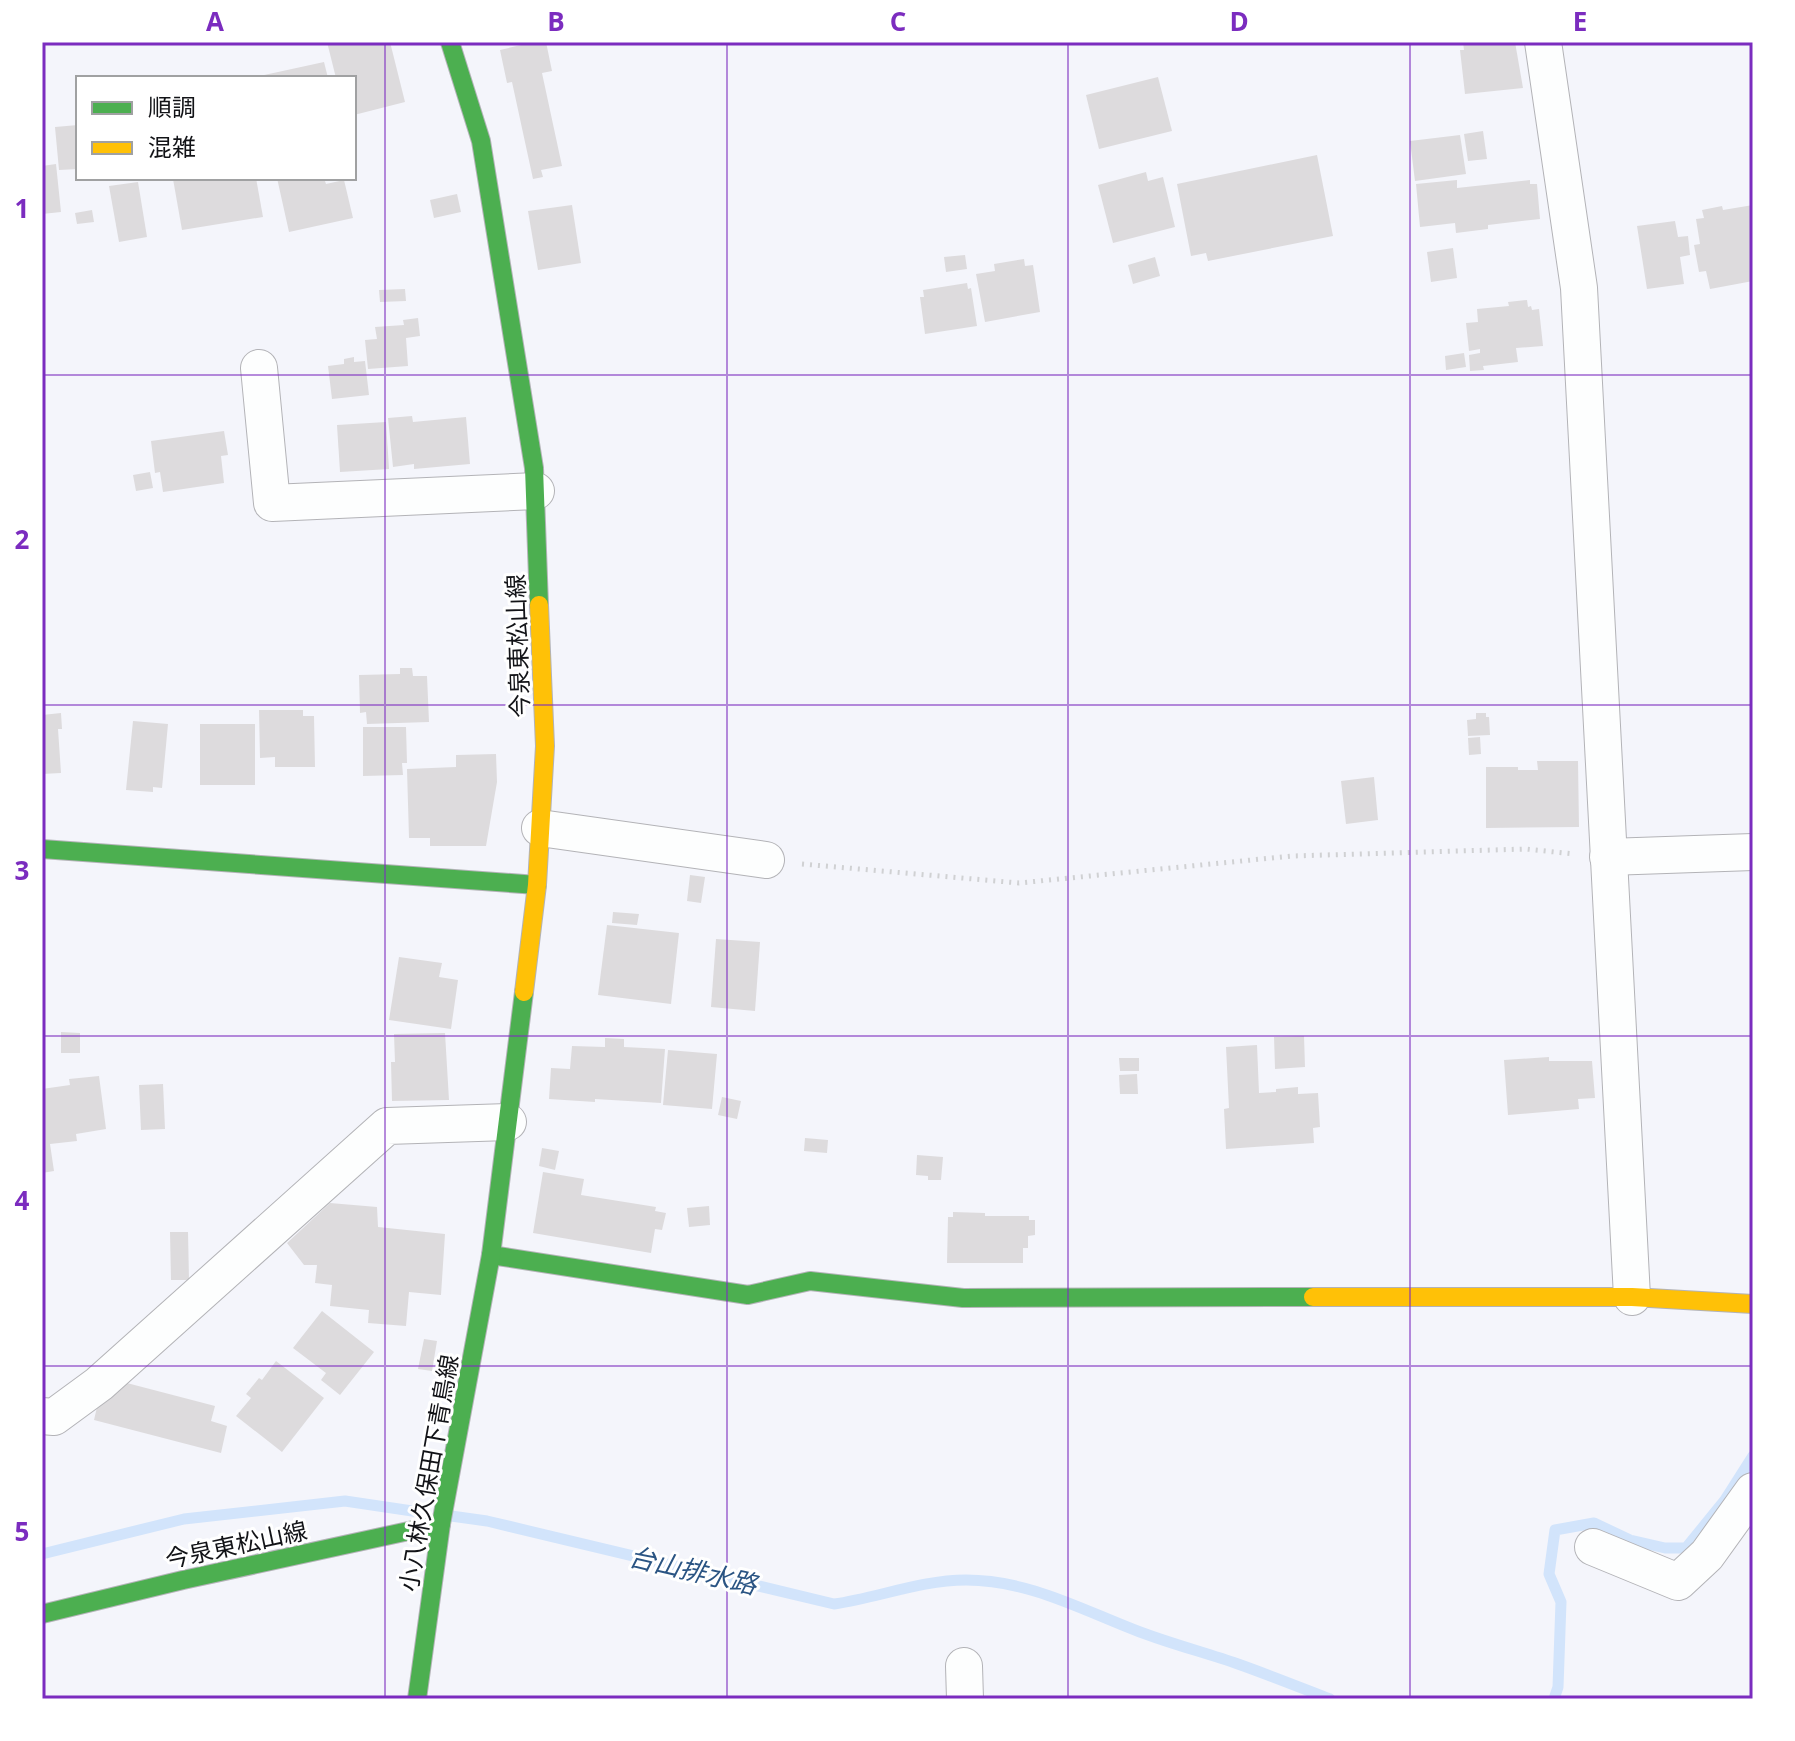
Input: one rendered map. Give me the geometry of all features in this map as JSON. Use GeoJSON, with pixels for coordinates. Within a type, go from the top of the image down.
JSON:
{"type":"FeatureCollection","features":[{"type":"Feature","properties":{"kind":"main road","name":"今泉東松山線"},"geometry":{"type":"LineString","coordinates":[[450,42],[481,141],[534,468],[545,746],[537,885],[491,1255]]}},
{"type":"Feature","properties":{"kind":"main road"},"geometry":{"type":"LineString","coordinates":[[42,849],[537,885]]}},
{"type":"Feature","properties":{"kind":"main road"},"geometry":{"type":"LineString","coordinates":[[491,1255],[748,1295],[810,1281],[963,1298],[1632,1297],[1753,1304]]}},
{"type":"Feature","properties":{"kind":"main road","name":"小八林久保田下青鳥線"},"geometry":{"type":"LineString","coordinates":[[417,1699],[441,1524],[491,1255]]}},
{"type":"Feature","properties":{"kind":"main road","name":"今泉東松山線"},"geometry":{"type":"LineString","coordinates":[[42,1614],[441,1524]]}},
{"type":"Feature","properties":{"kind":"street"},"geometry":{"type":"LineString","coordinates":[[1543,42],[1579,288],[1632,1297]]}},
{"type":"Feature","properties":{"kind":"street"},"geometry":{"type":"LineString","coordinates":[[259,368],[272,503],[536,491]]}},
{"type":"Feature","properties":{"kind":"street"},"geometry":{"type":"LineString","coordinates":[[540,828],[766,860]]}},
{"type":"Feature","properties":{"kind":"street"},"geometry":{"type":"LineString","coordinates":[[1608,857],[1753,852]]}},
{"type":"Feature","properties":{"kind":"street"},"geometry":{"type":"LineString","coordinates":[[42,1416],[54,1417],[99,1384],[387,1126],[508,1122]]}},
{"type":"Feature","properties":{"kind":"street"},"geometry":{"type":"LineString","coordinates":[[1593,1547],[1678,1582],[1707,1555],[1753,1491]]}},
{"type":"Feature","properties":{"kind":"path"},"geometry":{"type":"LineString","coordinates":[[766,860],[1019,883],[1292,856],[1526,849],[1608,857]]}},
{"type":"Feature","properties":{"kind":"building"},"geometry":{"type":"Polygon","coordinates":[[[327,42],[390,42],[405,102],[356,114],[356,76],[336,76],[327,42]]]}},
{"type":"Feature","properties":{"kind":"building"},"geometry":{"type":"Polygon","coordinates":[[[546,42],[552,71],[542,73],[562,166],[541,170],[543,177],[533,179],[512,82],[507,83],[500,50],[546,42]]]}},
{"type":"Feature","properties":{"kind":"building"},"geometry":{"type":"Polygon","coordinates":[[[1463,42],[1515,42],[1523,88],[1465,94],[1460,50],[1464,50],[1463,42]]]}},
{"type":"Feature","properties":{"kind":"building"},"geometry":{"type":"Polygon","coordinates":[[[324,62],[328,76],[260,76],[324,62]]]}},
{"type":"Feature","properties":{"kind":"building"},"geometry":{"type":"Polygon","coordinates":[[[1158,77],[1172,131],[1099,149],[1086,95],[1158,77]]]}},
{"type":"Feature","properties":{"kind":"building"},"geometry":{"type":"Polygon","coordinates":[[[76,125],[76,169],[59,170],[55,127],[76,125]]]}},
{"type":"Feature","properties":{"kind":"building"},"geometry":{"type":"Polygon","coordinates":[[[1483,131],[1487,159],[1468,161],[1464,134],[1483,131]]]}},
{"type":"Feature","properties":{"kind":"building"},"geometry":{"type":"Polygon","coordinates":[[[1460,135],[1466,174],[1415,181],[1410,141],[1460,135]]]}},
{"type":"Feature","properties":{"kind":"building"},"geometry":{"type":"Polygon","coordinates":[[[1317,155],[1333,236],[1208,261],[1206,253],[1191,256],[1177,184],[1317,155]]]}},
{"type":"Feature","properties":{"kind":"building"},"geometry":{"type":"Polygon","coordinates":[[[56,164],[61,212],[42,214],[42,166],[56,164]]]}},
{"type":"Feature","properties":{"kind":"building"},"geometry":{"type":"Polygon","coordinates":[[[1146,172],[1148,181],[1163,177],[1175,227],[1113,243],[1098,185],[1146,172]]]}},
{"type":"Feature","properties":{"kind":"building"},"geometry":{"type":"Polygon","coordinates":[[[173,180],[256,180],[263,217],[182,230],[173,180]]]}},
{"type":"Feature","properties":{"kind":"building"},"geometry":{"type":"Polygon","coordinates":[[[277,180],[325,180],[326,184],[344,180],[353,218],[289,232],[277,180]]]}},
{"type":"Feature","properties":{"kind":"building"},"geometry":{"type":"Polygon","coordinates":[[[1457,180],[1457,188],[1530,180],[1530,184],[1537,184],[1540,219],[1488,225],[1488,229],[1456,233],[1455,223],[1420,227],[1416,184],[1457,180]]]}},
{"type":"Feature","properties":{"kind":"building"},"geometry":{"type":"Polygon","coordinates":[[[138,182],[147,237],[119,242],[109,186],[138,182]]]}},
{"type":"Feature","properties":{"kind":"building"},"geometry":{"type":"Polygon","coordinates":[[[457,194],[461,212],[434,218],[430,200],[457,194]]]}},
{"type":"Feature","properties":{"kind":"building"},"geometry":{"type":"Polygon","coordinates":[[[572,205],[581,263],[538,270],[528,211],[572,205]]]}},
{"type":"Feature","properties":{"kind":"building"},"geometry":{"type":"Polygon","coordinates":[[[1753,205],[1753,281],[1710,289],[1706,271],[1699,272],[1694,245],[1700,244],[1696,219],[1704,218],[1702,210],[1753,205]]]}},
{"type":"Feature","properties":{"kind":"building"},"geometry":{"type":"Polygon","coordinates":[[[92,210],[94,222],[77,224],[75,213],[92,210]]]}},
{"type":"Feature","properties":{"kind":"building"},"geometry":{"type":"Polygon","coordinates":[[[1675,221],[1678,237],[1688,236],[1690,255],[1680,257],[1684,284],[1647,289],[1637,226],[1675,221]]]}},
{"type":"Feature","properties":{"kind":"building"},"geometry":{"type":"Polygon","coordinates":[[[1453,248],[1457,278],[1431,282],[1427,252],[1453,248]]]}},
{"type":"Feature","properties":{"kind":"building"},"geometry":{"type":"Polygon","coordinates":[[[965,255],[967,269],[946,272],[944,257],[965,255]]]}},
{"type":"Feature","properties":{"kind":"building"},"geometry":{"type":"Polygon","coordinates":[[[1155,257],[1160,276],[1133,284],[1128,265],[1155,257]]]}},
{"type":"Feature","properties":{"kind":"building"},"geometry":{"type":"Polygon","coordinates":[[[1024,259],[1025,266],[1033,265],[1040,312],[985,322],[976,274],[995,271],[994,264],[1024,259]]]}},
{"type":"Feature","properties":{"kind":"building"},"geometry":{"type":"Polygon","coordinates":[[[967,283],[968,289],[971,288],[977,326],[925,334],[920,297],[924,297],[923,290],[967,283]]]}},
{"type":"Feature","properties":{"kind":"building"},"geometry":{"type":"Polygon","coordinates":[[[405,289],[406,301],[380,302],[379,290],[405,289]]]}},
{"type":"Feature","properties":{"kind":"building"},"geometry":{"type":"Polygon","coordinates":[[[1527,300],[1532,310],[1539,309],[1543,346],[1516,348],[1518,362],[1483,366],[1484,370],[1470,371],[1469,355],[1480,353],[1480,349],[1469,351],[1466,323],[1478,322],[1477,309],[1509,306],[1508,302],[1527,300]]]}},
{"type":"Feature","properties":{"kind":"building"},"geometry":{"type":"Polygon","coordinates":[[[418,318],[420,336],[406,338],[408,366],[368,369],[365,340],[377,339],[375,327],[404,325],[403,320],[418,318]]]}},
{"type":"Feature","properties":{"kind":"building"},"geometry":{"type":"Polygon","coordinates":[[[1464,353],[1466,367],[1446,370],[1445,356],[1464,353]]]}},
{"type":"Feature","properties":{"kind":"building"},"geometry":{"type":"Polygon","coordinates":[[[354,357],[354,362],[365,361],[369,395],[332,399],[328,366],[344,364],[344,359],[354,357]]]}},
{"type":"Feature","properties":{"kind":"building"},"geometry":{"type":"Polygon","coordinates":[[[412,416],[413,422],[466,417],[470,464],[414,469],[414,464],[393,467],[388,418],[412,416]]]}},
{"type":"Feature","properties":{"kind":"building"},"geometry":{"type":"Polygon","coordinates":[[[386,422],[389,469],[340,472],[337,425],[386,422]]]}},
{"type":"Feature","properties":{"kind":"building"},"geometry":{"type":"Polygon","coordinates":[[[224,431],[228,455],[221,456],[224,483],[163,492],[160,472],[155,473],[151,441],[224,431]]]}},
{"type":"Feature","properties":{"kind":"building"},"geometry":{"type":"Polygon","coordinates":[[[150,472],[153,488],[136,491],[133,475],[150,472]]]}},
{"type":"Feature","properties":{"kind":"building"},"geometry":{"type":"Polygon","coordinates":[[[400,668],[412,668],[413,676],[427,676],[429,722],[367,724],[366,712],[360,713],[359,675],[400,674],[400,668]]]}},
{"type":"Feature","properties":{"kind":"building"},"geometry":{"type":"Polygon","coordinates":[[[259,710],[303,710],[303,716],[314,716],[315,767],[275,767],[275,757],[260,758],[259,710]]]}},
{"type":"Feature","properties":{"kind":"building"},"geometry":{"type":"Polygon","coordinates":[[[61,713],[62,729],[58,729],[61,773],[42,774],[42,715],[61,713]]]}},
{"type":"Feature","properties":{"kind":"building"},"geometry":{"type":"Polygon","coordinates":[[[1476,713],[1486,713],[1489,717],[1490,735],[1468,736],[1467,720],[1476,719],[1476,713]]]}},
{"type":"Feature","properties":{"kind":"building"},"geometry":{"type":"Polygon","coordinates":[[[133,721],[168,724],[162,788],[153,787],[153,792],[126,790],[133,721]]]}},
{"type":"Feature","properties":{"kind":"building"},"geometry":{"type":"Polygon","coordinates":[[[200,724],[255,724],[255,785],[200,785],[200,724]]]}},
{"type":"Feature","properties":{"kind":"building"},"geometry":{"type":"Polygon","coordinates":[[[363,727],[406,727],[407,763],[402,763],[403,775],[363,776],[363,727]]]}},
{"type":"Feature","properties":{"kind":"building"},"geometry":{"type":"Polygon","coordinates":[[[1480,737],[1481,754],[1469,755],[1468,738],[1480,737]]]}},
{"type":"Feature","properties":{"kind":"building"},"geometry":{"type":"Polygon","coordinates":[[[496,754],[497,782],[486,846],[430,846],[430,838],[409,838],[407,769],[456,767],[456,755],[496,754]]]}},
{"type":"Feature","properties":{"kind":"building"},"geometry":{"type":"Polygon","coordinates":[[[1537,761],[1578,761],[1579,827],[1486,828],[1486,767],[1538,770],[1537,761]]]}},
{"type":"Feature","properties":{"kind":"building"},"geometry":{"type":"Polygon","coordinates":[[[1374,777],[1378,820],[1346,824],[1341,781],[1374,777]]]}},
{"type":"Feature","properties":{"kind":"building"},"geometry":{"type":"Polygon","coordinates":[[[690,875],[705,877],[701,903],[687,901],[690,875]]]}},
{"type":"Feature","properties":{"kind":"building"},"geometry":{"type":"Polygon","coordinates":[[[613,912],[639,914],[637,925],[612,923],[613,912]]]}},
{"type":"Feature","properties":{"kind":"building"},"geometry":{"type":"Polygon","coordinates":[[[607,925],[679,933],[671,1004],[598,995],[607,925]]]}},
{"type":"Feature","properties":{"kind":"building"},"geometry":{"type":"Polygon","coordinates":[[[716,939],[760,942],[755,1011],[711,1007],[716,939]]]}},
{"type":"Feature","properties":{"kind":"building"},"geometry":{"type":"Polygon","coordinates":[[[399,957],[442,963],[439,977],[458,980],[451,1029],[389,1020],[399,957]]]}},
{"type":"Feature","properties":{"kind":"building"},"geometry":{"type":"Polygon","coordinates":[[[61,1032],[80,1033],[80,1053],[61,1053],[61,1032]]]}},
{"type":"Feature","properties":{"kind":"building"},"geometry":{"type":"Polygon","coordinates":[[[445,1033],[449,1100],[392,1101],[394,1034],[445,1033]]]}},
{"type":"Feature","properties":{"kind":"building"},"geometry":{"type":"Polygon","coordinates":[[[1304,1036],[1305,1067],[1275,1069],[1274,1037],[1304,1036]]]}},
{"type":"Feature","properties":{"kind":"building"},"geometry":{"type":"Polygon","coordinates":[[[605,1038],[624,1039],[624,1047],[665,1049],[661,1103],[549,1099],[551,1068],[570,1069],[572,1046],[605,1047],[605,1038]]]}},
{"type":"Feature","properties":{"kind":"building"},"geometry":{"type":"Polygon","coordinates":[[[1257,1045],[1259,1093],[1298,1087],[1298,1094],[1318,1093],[1320,1127],[1313,1128],[1314,1143],[1226,1149],[1224,1109],[1229,1108],[1226,1047],[1257,1045]]]}},
{"type":"Feature","properties":{"kind":"building"},"geometry":{"type":"Polygon","coordinates":[[[668,1050],[717,1054],[712,1109],[663,1105],[668,1050]]]}},
{"type":"Feature","properties":{"kind":"building"},"geometry":{"type":"Polygon","coordinates":[[[1549,1057],[1549,1061],[1592,1061],[1595,1098],[1578,1099],[1579,1109],[1508,1115],[1504,1060],[1549,1057]]]}},
{"type":"Feature","properties":{"kind":"building"},"geometry":{"type":"Polygon","coordinates":[[[1119,1058],[1139,1058],[1139,1071],[1120,1071],[1119,1058]]]}},
{"type":"Feature","properties":{"kind":"building"},"geometry":{"type":"Polygon","coordinates":[[[1137,1074],[1138,1094],[1120,1094],[1119,1075],[1137,1074]]]}},
{"type":"Feature","properties":{"kind":"building"},"geometry":{"type":"Polygon","coordinates":[[[99,1076],[106,1129],[76,1134],[77,1141],[50,1144],[54,1171],[42,1173],[42,1089],[70,1085],[69,1079],[99,1076]]]}},
{"type":"Feature","properties":{"kind":"building"},"geometry":{"type":"Polygon","coordinates":[[[163,1084],[165,1129],[141,1130],[139,1085],[163,1084]]]}},
{"type":"Feature","properties":{"kind":"building"},"geometry":{"type":"Polygon","coordinates":[[[722,1097],[741,1101],[737,1119],[718,1115],[722,1097]]]}},
{"type":"Feature","properties":{"kind":"building"},"geometry":{"type":"Polygon","coordinates":[[[805,1138],[828,1140],[827,1153],[804,1151],[805,1138]]]}},
{"type":"Feature","properties":{"kind":"building"},"geometry":{"type":"Polygon","coordinates":[[[542,1148],[559,1151],[555,1170],[539,1166],[542,1148]]]}},
{"type":"Feature","properties":{"kind":"building"},"geometry":{"type":"Polygon","coordinates":[[[917,1155],[943,1157],[941,1180],[928,1180],[928,1176],[916,1175],[917,1155]]]}},
{"type":"Feature","properties":{"kind":"building"},"geometry":{"type":"Polygon","coordinates":[[[543,1172],[584,1179],[581,1195],[656,1207],[655,1211],[666,1213],[662,1230],[655,1229],[651,1253],[533,1233],[543,1172]]]}},
{"type":"Feature","properties":{"kind":"building"},"geometry":{"type":"Polygon","coordinates":[[[330,1203],[377,1207],[378,1227],[445,1234],[441,1295],[409,1292],[406,1326],[368,1323],[369,1310],[330,1306],[332,1285],[315,1283],[317,1265],[304,1265],[287,1243],[330,1203]]]}},
{"type":"Feature","properties":{"kind":"building"},"geometry":{"type":"Polygon","coordinates":[[[709,1206],[710,1225],[689,1227],[687,1208],[709,1206]]]}},
{"type":"Feature","properties":{"kind":"building"},"geometry":{"type":"Polygon","coordinates":[[[953,1212],[1029,1216],[1029,1220],[1035,1220],[1035,1235],[1028,1236],[1028,1248],[1023,1248],[1023,1263],[947,1263],[948,1217],[953,1217],[953,1212]]]}},
{"type":"Feature","properties":{"kind":"building"},"geometry":{"type":"Polygon","coordinates":[[[170,1232],[188,1232],[189,1280],[171,1280],[170,1232]]]}},
{"type":"Feature","properties":{"kind":"building"},"geometry":{"type":"Polygon","coordinates":[[[322,1311],[374,1352],[340,1395],[321,1380],[326,1373],[293,1348],[322,1311]]]}},
{"type":"Feature","properties":{"kind":"building"},"geometry":{"type":"Polygon","coordinates":[[[424,1339],[437,1341],[432,1371],[418,1369],[424,1339]]]}},
{"type":"Feature","properties":{"kind":"building"},"geometry":{"type":"Polygon","coordinates":[[[276,1361],[324,1398],[282,1452],[236,1416],[251,1398],[246,1394],[259,1378],[262,1380],[276,1361]]]}},
{"type":"Feature","properties":{"kind":"building"},"geometry":{"type":"Polygon","coordinates":[[[123,1382],[215,1406],[211,1421],[227,1426],[221,1453],[94,1420],[98,1403],[123,1382]]]}},
{"type":"Feature","properties":{"kind":"waterway"},"geometry":{"type":"LineString","coordinates":[[1554,1699],[1558,1687],[1561,1602],[1549,1574],[1555,1530],[1594,1523],[1630,1540],[1665,1548],[1686,1548],[1725,1500],[1753,1456]]}},
{"type":"Feature","properties":{"kind":"waterway","name":"台山排水路"},"geometry":{"type":"LineString","coordinates":[[42,1554],[184,1519],[345,1501],[419,1512]]}},
{"type":"Feature","properties":{"kind":"waterway","name":"台山排水路"},"geometry":{"type":"LineString","coordinates":[[451,1516],[487,1521],[834,1604],[949,1581],[989,1581],[1012,1585],[1330,1699]]}},
{"type":"Feature","properties":{"kind":"traffic: fast"},"geometry":{"type":"LineString","coordinates":[[450,42],[481,141],[534,468],[539,605]]}},
{"type":"Feature","properties":{"kind":"traffic: fast"},"geometry":{"type":"LineString","coordinates":[[42,849],[537,885]]}},
{"type":"Feature","properties":{"kind":"traffic: fast"},"geometry":{"type":"LineString","coordinates":[[417,1699],[441,1524],[491,1255],[524,992]]}},
{"type":"Feature","properties":{"kind":"traffic: fast"},"geometry":{"type":"LineString","coordinates":[[491,1255],[748,1295],[810,1281],[963,1298],[1313,1297]]}},
{"type":"Feature","properties":{"kind":"traffic: fast"},"geometry":{"type":"LineString","coordinates":[[42,1614],[441,1524]]}},
{"type":"Feature","properties":{"kind":"traffic: slow"},"geometry":{"type":"LineString","coordinates":[[524,992],[537,885],[545,746],[539,605]]}},
{"type":"Feature","properties":{"kind":"traffic: slow"},"geometry":{"type":"LineString","coordinates":[[1313,1297],[1632,1297],[1753,1304]]}}]}
